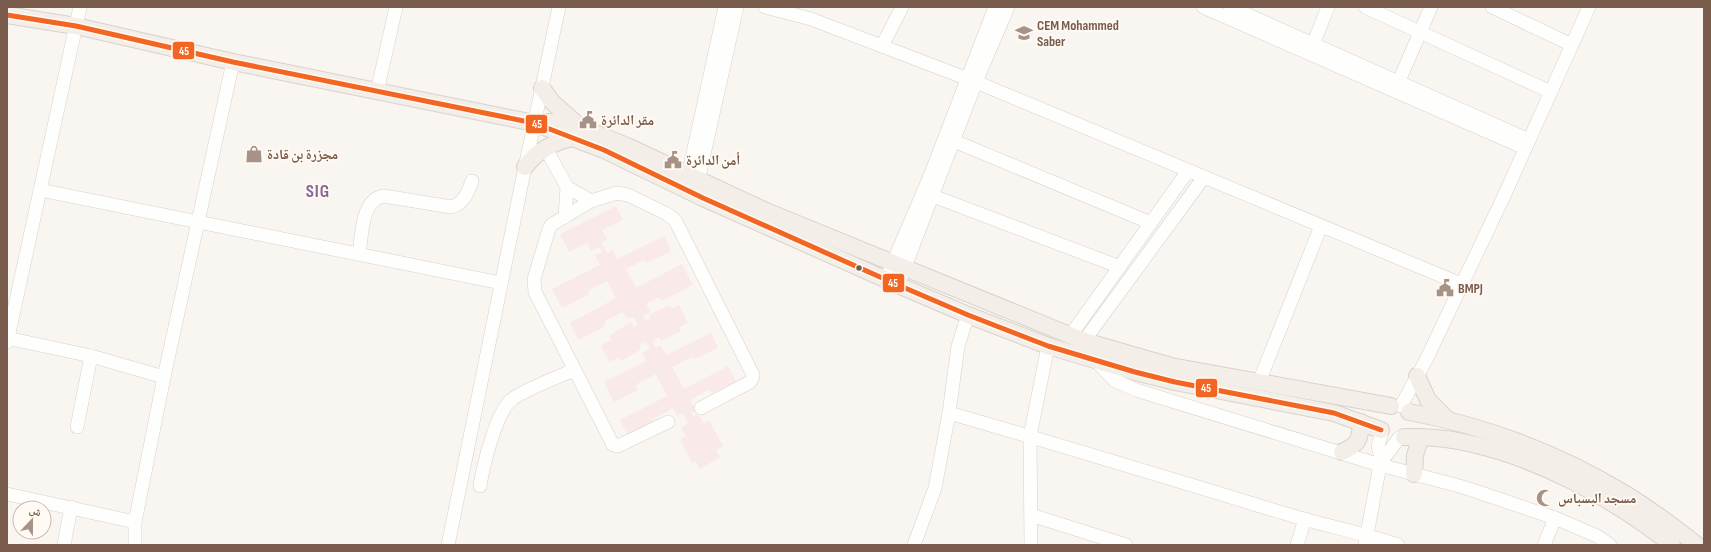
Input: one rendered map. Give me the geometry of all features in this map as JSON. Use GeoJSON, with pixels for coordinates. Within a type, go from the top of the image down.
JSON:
{"type":"FeatureCollection","features":[{"type":"Feature","properties":{"kind":"main road"},"geometry":{"type":"LineString","coordinates":[[7,15],[76,26],[233,62],[577,132],[633,149],[766,211],[1077,339],[1170,366],[1400,408],[1448,420],[1494,434],[1577,468],[1643,505],[1697,545]]}},
{"type":"Feature","properties":{"kind":"main road"},"geometry":{"type":"LineString","coordinates":[[542,88],[577,132],[616,156],[726,209],[968,315],[1048,346],[1095,360],[1175,382],[1315,408],[1361,422],[1382,431],[1389,437],[1439,438],[1474,444],[1546,470],[1612,503],[1653,530],[1672,545]]}},
{"type":"Feature","properties":{"kind":"main road"},"geometry":{"type":"LineString","coordinates":[[525,166],[545,147],[577,132]]}},
{"type":"Feature","properties":{"kind":"main road"},"geometry":{"type":"LineString","coordinates":[[1417,376],[1428,400],[1448,420]]}},
{"type":"Feature","properties":{"kind":"main road"},"geometry":{"type":"LineString","coordinates":[[1382,431],[1379,421],[1382,412],[1400,408]]}},
{"type":"Feature","properties":{"kind":"main road"},"geometry":{"type":"LineString","coordinates":[[1400,408],[1412,420],[1410,430],[1401,438]]}},
{"type":"Feature","properties":{"kind":"main road"},"geometry":{"type":"LineString","coordinates":[[1342,452],[1350,448],[1358,441],[1361,422]]}},
{"type":"Feature","properties":{"kind":"main road"},"geometry":{"type":"LineString","coordinates":[[1414,474],[1415,455],[1422,437]]}},
{"type":"Feature","properties":{"kind":"street"},"geometry":{"type":"LineString","coordinates":[[80,7],[7,339],[91,356],[164,377]]}},
{"type":"Feature","properties":{"kind":"street"},"geometry":{"type":"LineString","coordinates":[[377,92],[396,7]]}},
{"type":"Feature","properties":{"kind":"street"},"geometry":{"type":"LineString","coordinates":[[448,545],[559,7]]}},
{"type":"Feature","properties":{"kind":"street"},"geometry":{"type":"LineString","coordinates":[[718,68],[725,7]]}},
{"type":"Feature","properties":{"kind":"street"},"geometry":{"type":"LineString","coordinates":[[693,178],[718,68],[737,7]]}},
{"type":"Feature","properties":{"kind":"street"},"geometry":{"type":"LineString","coordinates":[[765,7],[806,12],[882,46],[972,80],[1461,284]]}},
{"type":"Feature","properties":{"kind":"street"},"geometry":{"type":"LineString","coordinates":[[882,46],[902,7]]}},
{"type":"Feature","properties":{"kind":"street"},"geometry":{"type":"LineString","coordinates":[[892,282],[933,196],[954,141],[995,7]]}},
{"type":"Feature","properties":{"kind":"street"},"geometry":{"type":"LineString","coordinates":[[899,267],[930,176],[972,80],[1008,7]]}},
{"type":"Feature","properties":{"kind":"street"},"geometry":{"type":"LineString","coordinates":[[1204,7],[1311,49],[1399,81],[1527,144]]}},
{"type":"Feature","properties":{"kind":"street"},"geometry":{"type":"LineString","coordinates":[[1230,7],[1311,49],[1527,144]]}},
{"type":"Feature","properties":{"kind":"street"},"geometry":{"type":"LineString","coordinates":[[1311,49],[1328,7]]}},
{"type":"Feature","properties":{"kind":"street"},"geometry":{"type":"LineString","coordinates":[[1365,7],[1551,92]]}},
{"type":"Feature","properties":{"kind":"street"},"geometry":{"type":"LineString","coordinates":[[1399,81],[1431,7]]}},
{"type":"Feature","properties":{"kind":"street"},"geometry":{"type":"LineString","coordinates":[[1492,7],[1572,45]]}},
{"type":"Feature","properties":{"kind":"street"},"geometry":{"type":"LineString","coordinates":[[1400,408],[1417,376],[1527,144],[1589,7]]}},
{"type":"Feature","properties":{"kind":"street"},"geometry":{"type":"LineString","coordinates":[[135,545],[135,522],[164,377],[199,223],[233,62]]}},
{"type":"Feature","properties":{"kind":"street"},"geometry":{"type":"LineString","coordinates":[[954,141],[1151,223]]}},
{"type":"Feature","properties":{"kind":"street"},"geometry":{"type":"LineString","coordinates":[[545,147],[567,187],[591,201]]}},
{"type":"Feature","properties":{"kind":"street"},"geometry":{"type":"LineString","coordinates":[[1077,339],[1120,267],[1188,171]]}},
{"type":"Feature","properties":{"kind":"street"},"geometry":{"type":"LineString","coordinates":[[1077,339],[1149,251],[1204,177]]}},
{"type":"Feature","properties":{"kind":"street"},"geometry":{"type":"LineString","coordinates":[[359,254],[365,216],[367,209],[374,199],[384,196],[451,207],[461,202],[472,181]]}},
{"type":"Feature","properties":{"kind":"street"},"geometry":{"type":"LineString","coordinates":[[565,217],[567,187]]}},
{"type":"Feature","properties":{"kind":"street"},"geometry":{"type":"LineString","coordinates":[[40,190],[501,283]]}},
{"type":"Feature","properties":{"kind":"street"},"geometry":{"type":"LineString","coordinates":[[668,422],[618,446],[613,445],[535,292],[533,282],[549,229],[551,226],[591,201],[622,193],[667,214],[675,220],[753,375],[750,382],[701,408]]}},
{"type":"Feature","properties":{"kind":"street"},"geometry":{"type":"LineString","coordinates":[[933,196],[1120,267]]}},
{"type":"Feature","properties":{"kind":"street"},"geometry":{"type":"LineString","coordinates":[[1259,382],[1321,226]]}},
{"type":"Feature","properties":{"kind":"street"},"geometry":{"type":"LineString","coordinates":[[1137,243],[1149,251]]}},
{"type":"Feature","properties":{"kind":"street"},"geometry":{"type":"LineString","coordinates":[[914,545],[935,488],[949,413],[958,346],[968,315]]}},
{"type":"Feature","properties":{"kind":"street"},"geometry":{"type":"LineString","coordinates":[[1031,545],[1030,436],[1048,346]]}},
{"type":"Feature","properties":{"kind":"street"},"geometry":{"type":"LineString","coordinates":[[77,428],[91,356]]}},
{"type":"Feature","properties":{"kind":"street"},"geometry":{"type":"LineString","coordinates":[[1095,360],[1114,380],[1136,390],[1414,474],[1463,487],[1555,518],[1597,536],[1610,545]]}},
{"type":"Feature","properties":{"kind":"street"},"geometry":{"type":"LineString","coordinates":[[480,486],[490,447],[506,405],[512,399],[523,393],[574,370]]}},
{"type":"Feature","properties":{"kind":"street"},"geometry":{"type":"LineString","coordinates":[[949,413],[1305,519],[1366,540],[1398,545]]}},
{"type":"Feature","properties":{"kind":"street"},"geometry":{"type":"LineString","coordinates":[[1366,540],[1381,463],[1378,446],[1382,431]]}},
{"type":"Feature","properties":{"kind":"street"},"geometry":{"type":"LineString","coordinates":[[1381,463],[1401,438]]}},
{"type":"Feature","properties":{"kind":"street"},"geometry":{"type":"LineString","coordinates":[[7,494],[135,522]]}},
{"type":"Feature","properties":{"kind":"street"},"geometry":{"type":"LineString","coordinates":[[64,545],[70,507]]}},
{"type":"Feature","properties":{"kind":"street"},"geometry":{"type":"LineString","coordinates":[[1031,515],[1126,545]]}},
{"type":"Feature","properties":{"kind":"street"},"geometry":{"type":"LineString","coordinates":[[1544,545],[1555,518]]}},
{"type":"Feature","properties":{"kind":"street"},"geometry":{"type":"LineString","coordinates":[[1297,545],[1305,519]]}},
{"type":"Feature","properties":{"kind":"shaded area"},"geometry":{"type":"Polygon","coordinates":[[[616,206],[623,220],[602,230],[607,240],[601,243],[607,253],[613,250],[617,259],[664,236],[671,251],[647,263],[644,260],[626,269],[636,288],[682,264],[693,285],[662,301],[659,297],[646,304],[651,312],[643,316],[645,321],[650,319],[649,315],[670,305],[672,309],[679,305],[688,323],[679,327],[681,331],[661,341],[659,337],[652,341],[656,348],[661,345],[666,355],[711,333],[718,348],[695,359],[692,357],[672,367],[684,389],[728,366],[736,381],[712,393],[708,390],[690,400],[696,411],[691,413],[693,416],[698,414],[704,424],[709,421],[723,446],[716,450],[720,457],[700,469],[696,461],[692,463],[680,440],[686,436],[681,428],[688,423],[683,413],[677,416],[673,408],[653,419],[652,424],[628,435],[620,420],[667,396],[656,374],[635,385],[638,390],[614,402],[604,382],[646,361],[642,353],[650,349],[646,342],[640,345],[640,350],[621,361],[619,357],[610,362],[601,346],[611,340],[609,336],[631,322],[634,327],[638,324],[634,318],[628,318],[622,312],[605,321],[604,327],[579,340],[570,323],[616,298],[607,281],[589,290],[588,295],[562,308],[552,289],[600,265],[595,255],[602,252],[599,247],[591,251],[587,243],[569,252],[560,234],[616,206]]]}},
{"type":"Feature","properties":{"kind":"transit line","name":"45"},"geometry":{"type":"LineString","coordinates":[[7,15],[76,26],[233,62],[534,123],[604,150],[703,198],[898,285],[968,315],[1048,346],[1135,372],[1175,382],[1334,413],[1381,430]]}},
{"type":"Feature","properties":{"kind":"place","name":"CEM Mohammed Saber"},"geometry":{"type":"Point","coordinates":[1024,33]}},
{"type":"Feature","properties":{"kind":"place","name":"مقر الدائرة"},"geometry":{"type":"Point","coordinates":[588,120]}},
{"type":"Feature","properties":{"kind":"place","name":"مجزرة بن قادة"},"geometry":{"type":"Point","coordinates":[254,154]}},
{"type":"Feature","properties":{"kind":"place","name":"أمن الدائرة"},"geometry":{"type":"Point","coordinates":[673,160]}},
{"type":"Feature","properties":{"kind":"place","name":"BMPJ"},"geometry":{"type":"Point","coordinates":[1445,288]}},
{"type":"Feature","properties":{"kind":"place","name":"مسجد البسباس"},"geometry":{"type":"Point","coordinates":[1545,498]}},
{"type":"Feature","properties":{"kind":"district","name":"SIG"},"geometry":{"type":"Point","coordinates":[318,191]}}]}
